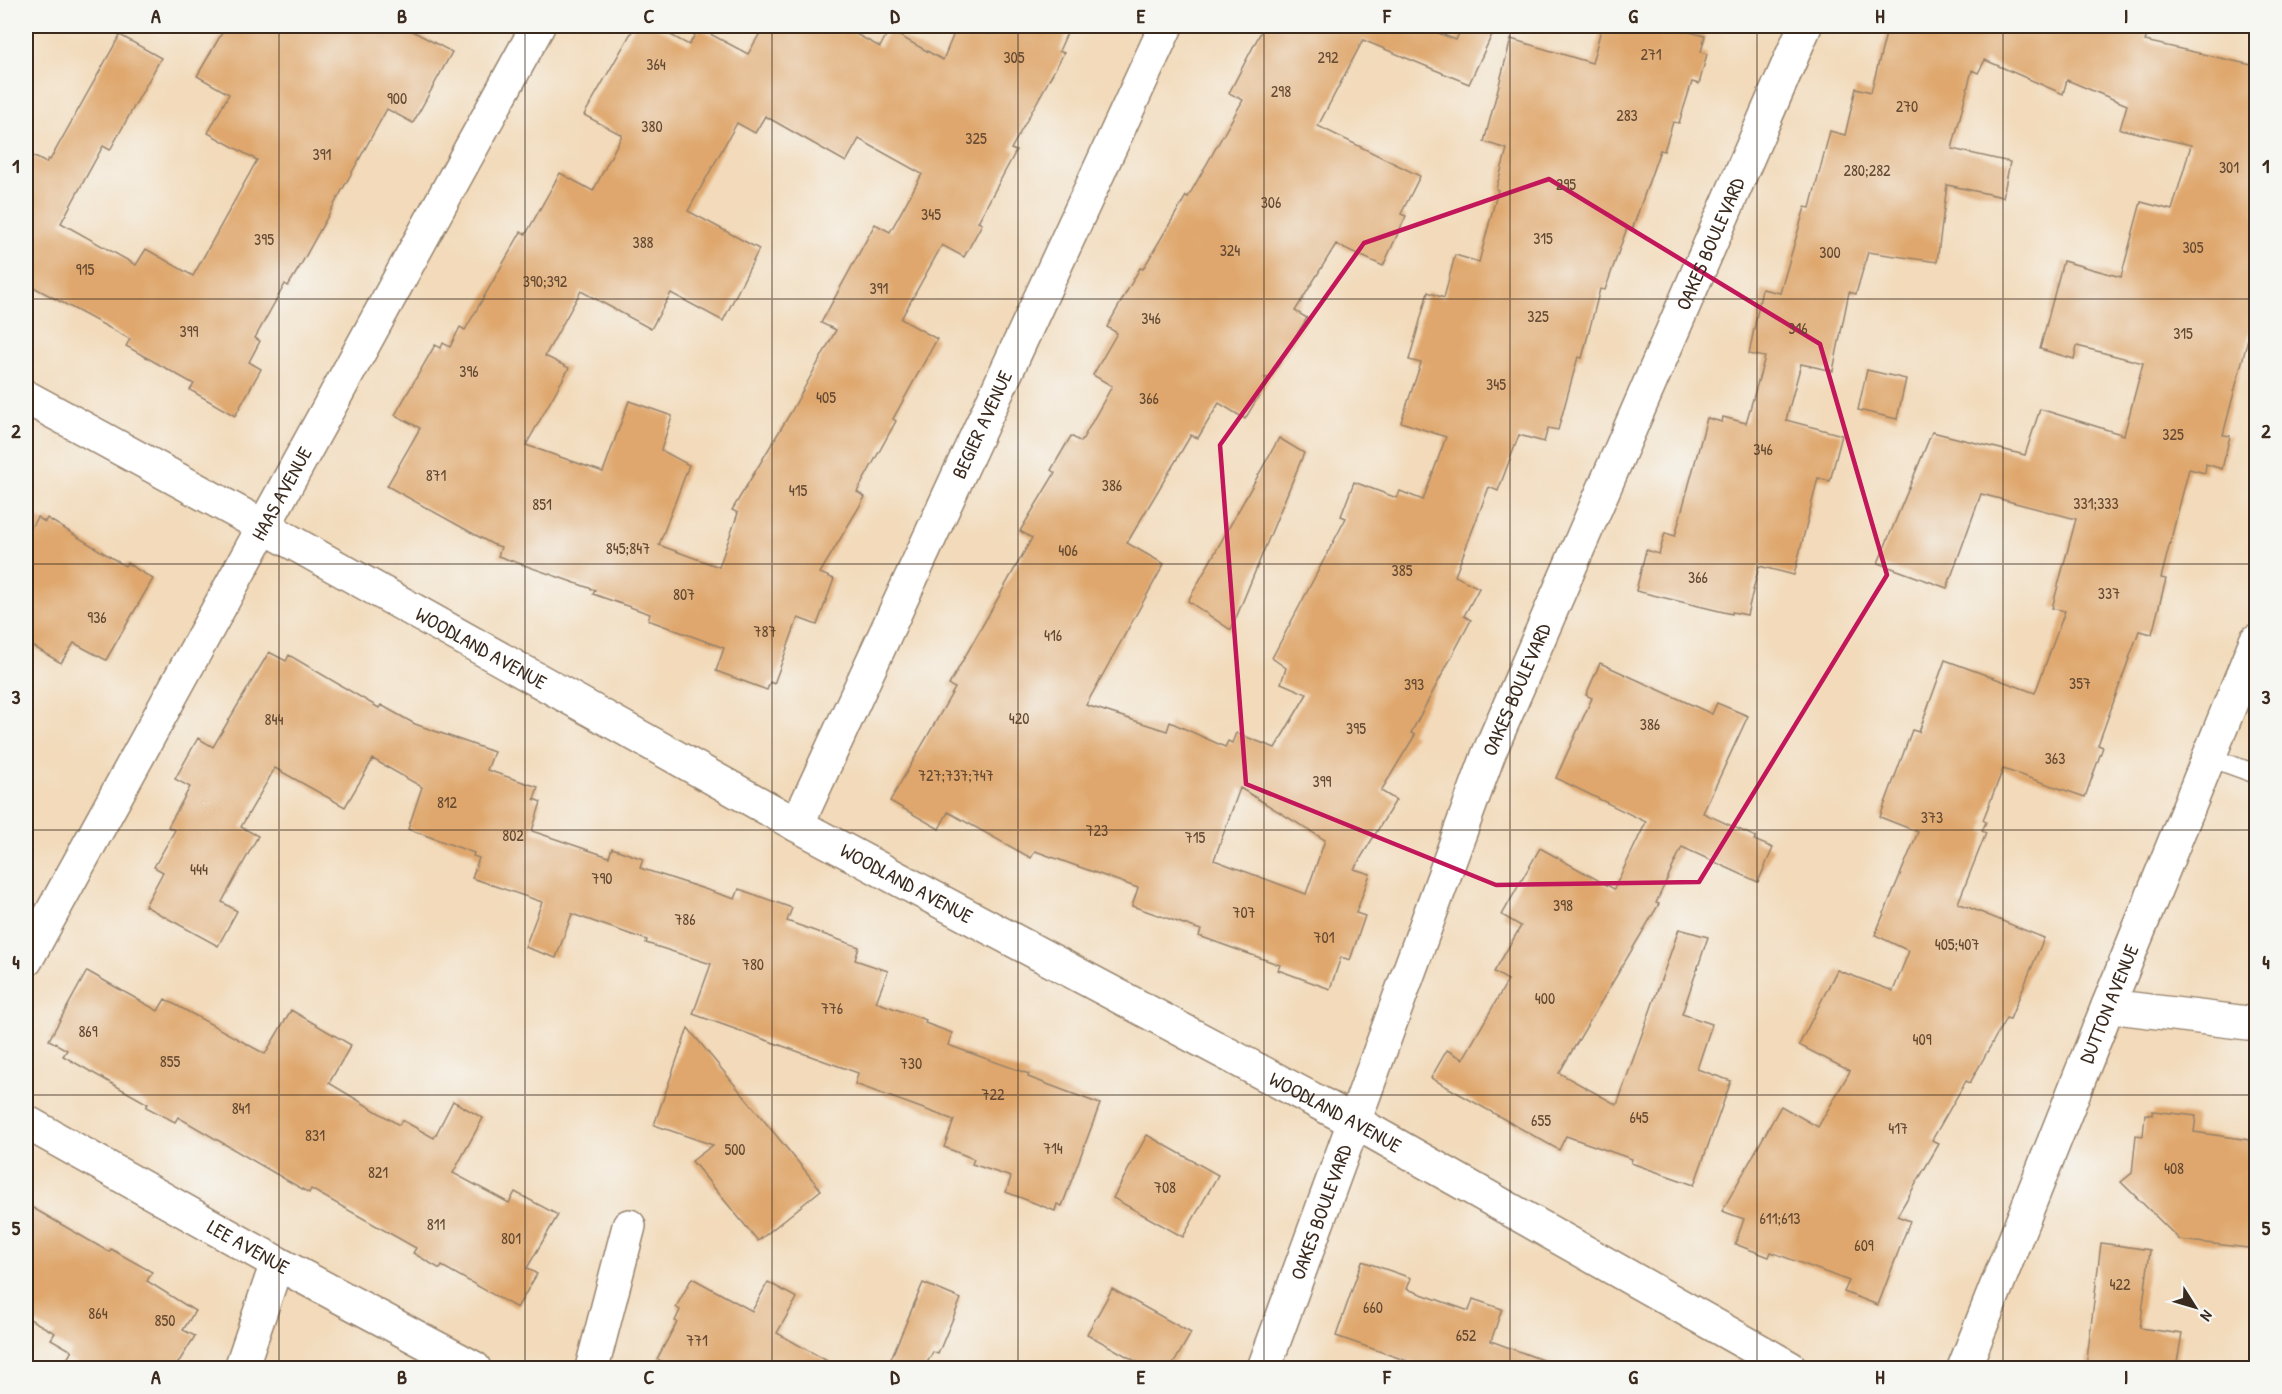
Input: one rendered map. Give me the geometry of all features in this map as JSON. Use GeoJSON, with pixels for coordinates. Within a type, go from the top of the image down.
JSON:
{"type":"FeatureCollection","features":[{"type":"Feature","properties":{"kind":"street","name":"HAAS AVENUE"},"geometry":{"type":"LineString","coordinates":[[26,960],[538,26]]}},
{"type":"Feature","properties":{"kind":"street","name":"BEGIER AVENUE"},"geometry":{"type":"LineString","coordinates":[[797,825],[1166,26]]}},
{"type":"Feature","properties":{"kind":"street","name":"OAKES BOULEVARD"},"geometry":{"type":"LineString","coordinates":[[1264,1368],[1489,753],[1805,26]]}},
{"type":"Feature","properties":{"kind":"street","name":"WOODLAND AVENUE"},"geometry":{"type":"LineString","coordinates":[[26,396],[264,526],[797,825],[1355,1122],[1790,1368]]}},
{"type":"Feature","properties":{"kind":"street","name":"DUTTON AVENUE"},"geometry":{"type":"LineString","coordinates":[[1964,1368],[2256,641]]}},
{"type":"Feature","properties":{"kind":"street"},"geometry":{"type":"LineString","coordinates":[[2108,1006],[2256,1024]]}},
{"type":"Feature","properties":{"kind":"street","name":"LEE AVENUE"},"geometry":{"type":"LineString","coordinates":[[26,1122],[277,1263],[474,1368]]}},
{"type":"Feature","properties":{"kind":"street"},"geometry":{"type":"LineString","coordinates":[[592,1368],[629,1226]]}},
{"type":"Feature","properties":{"kind":"street"},"geometry":{"type":"LineString","coordinates":[[241,1368],[277,1263]]}},
{"type":"Feature","properties":{"kind":"lane"},"geometry":{"type":"LineString","coordinates":[[2209,757],[2256,774]]}},
{"type":"Feature","properties":{"kind":"highlighted area"},"geometry":{"type":"Polygon","coordinates":[[[1549,179],[1820,344],[1887,575],[1699,882],[1496,885],[1246,784],[1220,445],[1364,243],[1549,179]]]}},
{"type":"Feature","properties":{"kind":"building"},"geometry":{"type":"Polygon","coordinates":[[[226,26],[403,26],[452,52],[413,123],[387,109],[299,268],[288,286],[285,284],[255,338],[260,341],[249,362],[261,369],[235,416],[190,390],[194,384],[126,346],[130,339],[26,283],[26,152],[46,163],[48,159],[50,160],[120,35],[161,58],[110,150],[103,146],[61,223],[136,265],[146,249],[193,276],[257,160],[208,133],[229,94],[197,76],[226,26]]]}},
{"type":"Feature","properties":{"kind":"building"},"geometry":{"type":"Polygon","coordinates":[[[635,26],[654,26],[689,45],[699,28],[748,54],[764,26],[841,26],[880,47],[889,30],[943,60],[957,26],[967,26],[990,34],[993,26],[1070,26],[1059,51],[1064,53],[1011,149],[1016,151],[978,222],[982,224],[964,257],[942,245],[901,319],[937,339],[893,419],[896,421],[857,492],[865,497],[820,573],[834,579],[817,625],[798,618],[774,684],[770,682],[767,690],[716,671],[724,648],[648,620],[650,614],[593,594],[595,590],[498,556],[501,547],[387,486],[420,428],[395,415],[435,345],[441,348],[443,343],[450,347],[460,327],[465,330],[521,232],[526,234],[560,173],[593,191],[622,135],[584,115],[635,26]],[[765,116],[755,133],[737,123],[688,211],[759,249],[723,321],[671,293],[651,329],[581,291],[545,356],[569,368],[526,445],[603,472],[629,401],[672,416],[661,450],[689,465],[659,545],[719,567],[738,513],[732,510],[791,412],[836,330],[821,323],[875,224],[890,232],[922,174],[859,139],[846,162],[765,116]]]}},
{"type":"Feature","properties":{"kind":"building"},"geometry":{"type":"Polygon","coordinates":[[[1264,26],[1421,26],[1456,40],[1462,26],[1496,26],[1469,84],[1363,40],[1318,126],[1420,176],[1401,214],[1406,216],[1383,266],[1336,244],[1295,311],[1307,318],[1271,377],[1266,378],[1269,379],[1245,419],[1219,403],[1198,438],[1191,435],[1127,543],[1164,564],[1086,705],[1167,731],[1170,722],[1225,747],[1228,741],[1232,743],[1236,733],[1275,748],[1307,694],[1281,683],[1286,668],[1272,658],[1346,518],[1341,516],[1354,482],[1397,498],[1400,491],[1423,500],[1446,437],[1401,422],[1421,363],[1409,360],[1428,292],[1444,298],[1455,255],[1479,262],[1507,149],[1484,142],[1511,39],[1592,63],[1602,26],[1666,26],[1705,36],[1701,52],[1707,54],[1699,84],[1692,82],[1679,123],[1673,122],[1664,151],[1660,150],[1632,230],[1627,228],[1605,290],[1600,289],[1582,358],[1578,357],[1558,430],[1548,428],[1544,442],[1519,435],[1498,491],[1489,487],[1455,576],[1479,588],[1464,616],[1471,620],[1411,733],[1415,735],[1381,791],[1396,800],[1354,869],[1370,874],[1356,913],[1365,916],[1350,960],[1341,957],[1330,989],[1278,970],[1280,965],[1199,936],[1201,930],[1132,906],[1138,888],[1035,851],[1031,858],[948,812],[939,829],[890,801],[955,688],[949,685],[1032,538],[1020,531],[1055,473],[1051,470],[1071,436],[1081,442],[1112,386],[1093,375],[1117,333],[1107,327],[1140,268],[1143,269],[1186,196],[1188,197],[1243,100],[1229,93],[1264,26]],[[1240,788],[1214,860],[1306,894],[1325,840],[1240,788]]]}},
{"type":"Feature","properties":{"kind":"building"},"geometry":{"type":"Polygon","coordinates":[[[1888,26],[2151,26],[2145,41],[2256,66],[2256,308],[2223,435],[2230,436],[2222,469],[2206,464],[2205,473],[2189,469],[2161,578],[2166,579],[2152,634],[2139,631],[2098,745],[2103,747],[2085,797],[2003,769],[1983,820],[1986,822],[1982,831],[1986,833],[1958,903],[2044,938],[2010,1019],[2006,1018],[1970,1083],[1966,1081],[1932,1140],[1939,1144],[1897,1216],[1910,1221],[1878,1305],[1844,1292],[1849,1281],[1771,1252],[1769,1257],[1735,1244],[1744,1219],[1722,1211],[1781,1106],[1818,1127],[1850,1071],[1799,1045],[1837,970],[1893,991],[1909,951],[1875,935],[1918,832],[1880,817],[1912,730],[1919,732],[1945,660],[2035,693],[2065,611],[2052,608],[2076,519],[1981,494],[1947,588],[1878,563],[1932,432],[2025,455],[2040,409],[2124,435],[2143,363],[2077,346],[2074,359],[2040,349],[2063,261],[2121,277],[2141,202],[2172,210],[2191,145],[2120,129],[2127,105],[2067,80],[2063,94],[1985,60],[1978,73],[1972,70],[1952,149],[2010,162],[2003,197],[1947,185],[1937,262],[1868,252],[1856,294],[1849,292],[1833,371],[1801,364],[1786,420],[1842,435],[1830,481],[1818,478],[1794,575],[1759,566],[1747,615],[1732,612],[1732,614],[1636,591],[1646,550],[1659,554],[1665,533],[1675,536],[1707,418],[1722,422],[1723,417],[1746,423],[1765,357],[1749,354],[1762,289],[1780,293],[1805,207],[1810,208],[1830,131],[1845,135],[1856,88],[1871,92],[1888,26]]]}},
{"type":"Feature","properties":{"kind":"building"},"geometry":{"type":"Polygon","coordinates":[[[1867,370],[1906,379],[1897,419],[1858,410],[1867,370]]]}},
{"type":"Feature","properties":{"kind":"building"},"geometry":{"type":"Polygon","coordinates":[[[1279,438],[1304,453],[1231,630],[1188,601],[1279,438]]]}},
{"type":"Feature","properties":{"kind":"building"},"geometry":{"type":"Polygon","coordinates":[[[37,517],[45,522],[47,518],[125,566],[127,563],[153,579],[106,660],[74,643],[61,663],[26,642],[26,537],[37,517]]]}},
{"type":"Feature","properties":{"kind":"building"},"geometry":{"type":"Polygon","coordinates":[[[269,652],[286,661],[289,655],[379,708],[381,705],[415,724],[494,752],[487,770],[538,787],[534,799],[541,802],[532,831],[609,857],[612,848],[643,859],[640,868],[735,899],[739,889],[792,908],[787,921],[859,947],[855,960],[888,971],[876,1002],[926,1020],[925,1023],[952,1033],[948,1045],[1029,1074],[1028,1077],[1100,1104],[1062,1206],[1057,1204],[1055,1211],[1006,1192],[1011,1177],[972,1164],[974,1159],[944,1147],[954,1120],[855,1084],[858,1073],[693,1014],[711,964],[646,943],[647,940],[572,914],[556,958],[525,947],[542,902],[472,878],[479,858],[473,856],[474,853],[408,829],[422,787],[373,759],[345,807],[275,768],[241,827],[258,836],[222,902],[237,911],[218,946],[145,906],[163,872],[154,867],[175,830],[168,827],[190,787],[175,779],[198,738],[213,747],[269,652]]]}},
{"type":"Feature","properties":{"kind":"building"},"geometry":{"type":"Polygon","coordinates":[[[1600,663],[1712,714],[1717,703],[1748,716],[1703,813],[1756,837],[1754,840],[1773,848],[1758,882],[1682,847],[1656,903],[1659,904],[1559,1073],[1617,1105],[1679,929],[1708,937],[1682,1014],[1712,1024],[1697,1069],[1731,1081],[1694,1185],[1631,1163],[1632,1159],[1566,1136],[1559,1150],[1431,1078],[1447,1050],[1463,1059],[1508,980],[1494,972],[1521,926],[1502,915],[1540,848],[1614,889],[1646,822],[1556,778],[1592,698],[1586,695],[1600,663]]]}},
{"type":"Feature","properties":{"kind":"building"},"geometry":{"type":"Polygon","coordinates":[[[87,971],[158,1011],[165,999],[265,1054],[291,1010],[351,1045],[329,1083],[399,1125],[402,1120],[434,1138],[453,1101],[483,1118],[453,1173],[509,1203],[515,1192],[558,1215],[527,1268],[537,1274],[517,1308],[442,1266],[440,1269],[413,1253],[416,1248],[311,1189],[309,1193],[178,1117],[175,1122],[146,1107],[148,1104],[63,1056],[67,1050],[49,1040],[87,971]]]}},
{"type":"Feature","properties":{"kind":"building"},"geometry":{"type":"Polygon","coordinates":[[[688,1028],[821,1190],[758,1241],[692,1161],[713,1145],[654,1125],[688,1028]]]}},
{"type":"Feature","properties":{"kind":"building"},"geometry":{"type":"Polygon","coordinates":[[[2153,1111],[2196,1116],[2194,1132],[2256,1141],[2256,1249],[2180,1240],[2121,1182],[2132,1173],[2136,1135],[2143,1136],[2145,1114],[2153,1115],[2153,1111]]]}},
{"type":"Feature","properties":{"kind":"building"},"geometry":{"type":"Polygon","coordinates":[[[1147,1135],[1218,1175],[1183,1237],[1113,1198],[1147,1135]]]}},
{"type":"Feature","properties":{"kind":"building"},"geometry":{"type":"Polygon","coordinates":[[[26,1204],[109,1252],[111,1249],[152,1272],[147,1281],[195,1311],[183,1330],[195,1336],[175,1368],[85,1368],[67,1359],[72,1351],[51,1339],[55,1333],[26,1317],[26,1204]]]}},
{"type":"Feature","properties":{"kind":"building"},"geometry":{"type":"Polygon","coordinates":[[[2101,1243],[2150,1250],[2140,1328],[2182,1334],[2176,1368],[2086,1368],[2101,1243]]]}},
{"type":"Feature","properties":{"kind":"building"},"geometry":{"type":"Polygon","coordinates":[[[1362,1261],[1411,1278],[1407,1289],[1469,1311],[1473,1299],[1502,1309],[1491,1341],[1556,1365],[1556,1368],[1427,1368],[1336,1336],[1362,1261]]]}},
{"type":"Feature","properties":{"kind":"building"},"geometry":{"type":"Polygon","coordinates":[[[692,1278],[752,1311],[768,1282],[797,1298],[777,1333],[840,1368],[674,1368],[657,1359],[677,1322],[675,1321],[680,1310],[676,1307],[692,1278]]]}},
{"type":"Feature","properties":{"kind":"building"},"geometry":{"type":"Polygon","coordinates":[[[923,1283],[961,1299],[938,1354],[933,1352],[924,1368],[887,1368],[923,1283]]]}},
{"type":"Feature","properties":{"kind":"building"},"geometry":{"type":"Polygon","coordinates":[[[1112,1289],[1191,1333],[1171,1368],[1148,1368],[1087,1334],[1112,1289]]]}}]}
